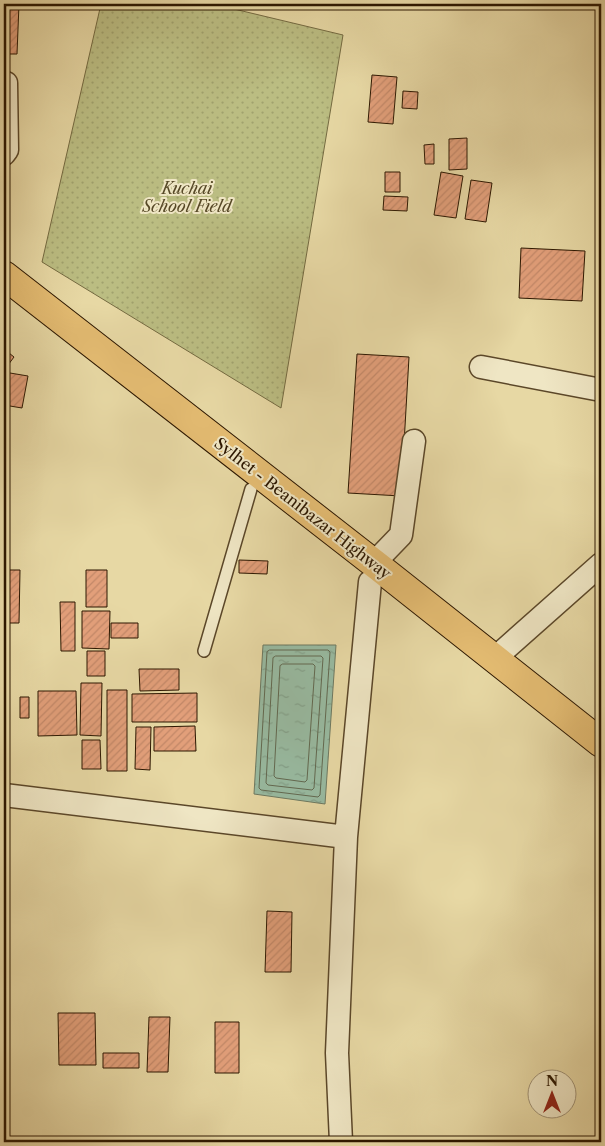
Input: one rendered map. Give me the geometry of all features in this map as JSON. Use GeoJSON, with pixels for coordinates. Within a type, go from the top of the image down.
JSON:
{"type":"FeatureCollection","features":[{"type":"Feature","properties":{"kind":"main road","name":"Sylhet - Beanibazar Highway"},"geometry":{"type":"LineString","coordinates":[[4,275],[372,573],[601,764]]}},
{"type":"Feature","properties":{"kind":"main road","name":"Sylhet - Beanibazar Highway"},"geometry":{"type":"LineString","coordinates":[[4,297],[251,489],[494,659],[601,743]]}},
{"type":"Feature","properties":{"kind":"street"},"geometry":{"type":"LineString","coordinates":[[4,154],[7,150],[6,83]]}},
{"type":"Feature","properties":{"kind":"street"},"geometry":{"type":"LineString","coordinates":[[481,367],[601,390]]}},
{"type":"Feature","properties":{"kind":"street"},"geometry":{"type":"LineString","coordinates":[[341,1142],[337,1053],[346,837],[372,573],[401,535],[414,441]]}},
{"type":"Feature","properties":{"kind":"street"},"geometry":{"type":"LineString","coordinates":[[494,659],[601,564]]}},
{"type":"Feature","properties":{"kind":"street"},"geometry":{"type":"LineString","coordinates":[[4,795],[346,837]]}},
{"type":"Feature","properties":{"kind":"lane"},"geometry":{"type":"LineString","coordinates":[[204,651],[251,489]]}},
{"type":"Feature","properties":{"kind":"green space","name":"Kuchai School Field"},"geometry":{"type":"Polygon","coordinates":[[[101,4],[213,4],[343,35],[281,408],[42,262],[101,4]]]}},
{"type":"Feature","properties":{"kind":"water"},"geometry":{"type":"Polygon","coordinates":[[[263,645],[336,645],[325,804],[254,794],[263,645]]]}},
{"type":"Feature","properties":{"kind":"building"},"geometry":{"type":"Polygon","coordinates":[[[4,4],[19,4],[17,54],[4,54],[4,4]]]}},
{"type":"Feature","properties":{"kind":"building"},"geometry":{"type":"Polygon","coordinates":[[[372,75],[397,77],[393,124],[368,122],[372,75]]]}},
{"type":"Feature","properties":{"kind":"building"},"geometry":{"type":"Polygon","coordinates":[[[403,91],[418,92],[417,109],[402,108],[403,91]]]}},
{"type":"Feature","properties":{"kind":"building"},"geometry":{"type":"Polygon","coordinates":[[[467,138],[467,169],[449,170],[449,139],[467,138]]]}},
{"type":"Feature","properties":{"kind":"building"},"geometry":{"type":"Polygon","coordinates":[[[434,144],[434,164],[425,164],[424,145],[434,144]]]}},
{"type":"Feature","properties":{"kind":"building"},"geometry":{"type":"Polygon","coordinates":[[[385,172],[400,172],[400,192],[385,192],[385,172]]]}},
{"type":"Feature","properties":{"kind":"building"},"geometry":{"type":"Polygon","coordinates":[[[441,172],[463,176],[456,218],[434,215],[441,172]]]}},
{"type":"Feature","properties":{"kind":"building"},"geometry":{"type":"Polygon","coordinates":[[[471,180],[492,183],[486,222],[465,219],[471,180]]]}},
{"type":"Feature","properties":{"kind":"building"},"geometry":{"type":"Polygon","coordinates":[[[384,196],[408,197],[407,211],[383,210],[384,196]]]}},
{"type":"Feature","properties":{"kind":"building"},"geometry":{"type":"Polygon","coordinates":[[[521,248],[585,251],[582,301],[519,298],[521,248]]]}},
{"type":"Feature","properties":{"kind":"building"},"geometry":{"type":"Polygon","coordinates":[[[4,349],[14,357],[5,369],[4,369],[4,349]]]}},
{"type":"Feature","properties":{"kind":"building"},"geometry":{"type":"Polygon","coordinates":[[[357,354],[409,357],[401,496],[348,493],[357,354]]]}},
{"type":"Feature","properties":{"kind":"building"},"geometry":{"type":"Polygon","coordinates":[[[4,372],[28,376],[22,408],[4,405],[4,372]]]}},
{"type":"Feature","properties":{"kind":"building"},"geometry":{"type":"Polygon","coordinates":[[[239,560],[268,561],[267,574],[239,573],[239,560]]]}},
{"type":"Feature","properties":{"kind":"building"},"geometry":{"type":"Polygon","coordinates":[[[6,570],[20,570],[19,623],[4,623],[6,570]]]}},
{"type":"Feature","properties":{"kind":"building"},"geometry":{"type":"Polygon","coordinates":[[[86,570],[107,570],[107,607],[86,607],[86,570]]]}},
{"type":"Feature","properties":{"kind":"building"},"geometry":{"type":"Polygon","coordinates":[[[60,602],[75,602],[75,651],[61,651],[60,602]]]}},
{"type":"Feature","properties":{"kind":"building"},"geometry":{"type":"Polygon","coordinates":[[[82,611],[110,611],[109,649],[82,648],[82,611]]]}},
{"type":"Feature","properties":{"kind":"building"},"geometry":{"type":"Polygon","coordinates":[[[111,623],[138,623],[138,638],[111,638],[111,623]]]}},
{"type":"Feature","properties":{"kind":"building"},"geometry":{"type":"Polygon","coordinates":[[[87,651],[105,651],[105,676],[87,676],[87,651]]]}},
{"type":"Feature","properties":{"kind":"building"},"geometry":{"type":"Polygon","coordinates":[[[139,669],[179,669],[179,690],[140,691],[139,669]]]}},
{"type":"Feature","properties":{"kind":"building"},"geometry":{"type":"Polygon","coordinates":[[[81,683],[102,683],[101,736],[80,735],[81,683]]]}},
{"type":"Feature","properties":{"kind":"building"},"geometry":{"type":"Polygon","coordinates":[[[107,690],[127,690],[127,771],[107,771],[107,690]]]}},
{"type":"Feature","properties":{"kind":"building"},"geometry":{"type":"Polygon","coordinates":[[[38,691],[76,691],[77,735],[38,736],[38,691]]]}},
{"type":"Feature","properties":{"kind":"building"},"geometry":{"type":"Polygon","coordinates":[[[197,693],[197,722],[132,722],[132,694],[197,693]]]}},
{"type":"Feature","properties":{"kind":"building"},"geometry":{"type":"Polygon","coordinates":[[[20,697],[29,697],[29,718],[20,718],[20,697]]]}},
{"type":"Feature","properties":{"kind":"building"},"geometry":{"type":"Polygon","coordinates":[[[195,726],[196,751],[154,751],[154,727],[195,726]]]}},
{"type":"Feature","properties":{"kind":"building"},"geometry":{"type":"Polygon","coordinates":[[[136,727],[151,727],[150,770],[135,769],[136,727]]]}},
{"type":"Feature","properties":{"kind":"building"},"geometry":{"type":"Polygon","coordinates":[[[82,740],[100,740],[101,769],[82,769],[82,740]]]}},
{"type":"Feature","properties":{"kind":"building"},"geometry":{"type":"Polygon","coordinates":[[[267,911],[292,912],[291,972],[265,972],[267,911]]]}},
{"type":"Feature","properties":{"kind":"building"},"geometry":{"type":"Polygon","coordinates":[[[58,1013],[95,1013],[96,1065],[59,1065],[58,1013]]]}},
{"type":"Feature","properties":{"kind":"building"},"geometry":{"type":"Polygon","coordinates":[[[149,1017],[170,1017],[168,1072],[147,1072],[149,1017]]]}},
{"type":"Feature","properties":{"kind":"building"},"geometry":{"type":"Polygon","coordinates":[[[215,1022],[239,1022],[239,1073],[215,1073],[215,1022]]]}},
{"type":"Feature","properties":{"kind":"building"},"geometry":{"type":"Polygon","coordinates":[[[103,1053],[139,1053],[139,1068],[103,1068],[103,1053]]]}}]}
